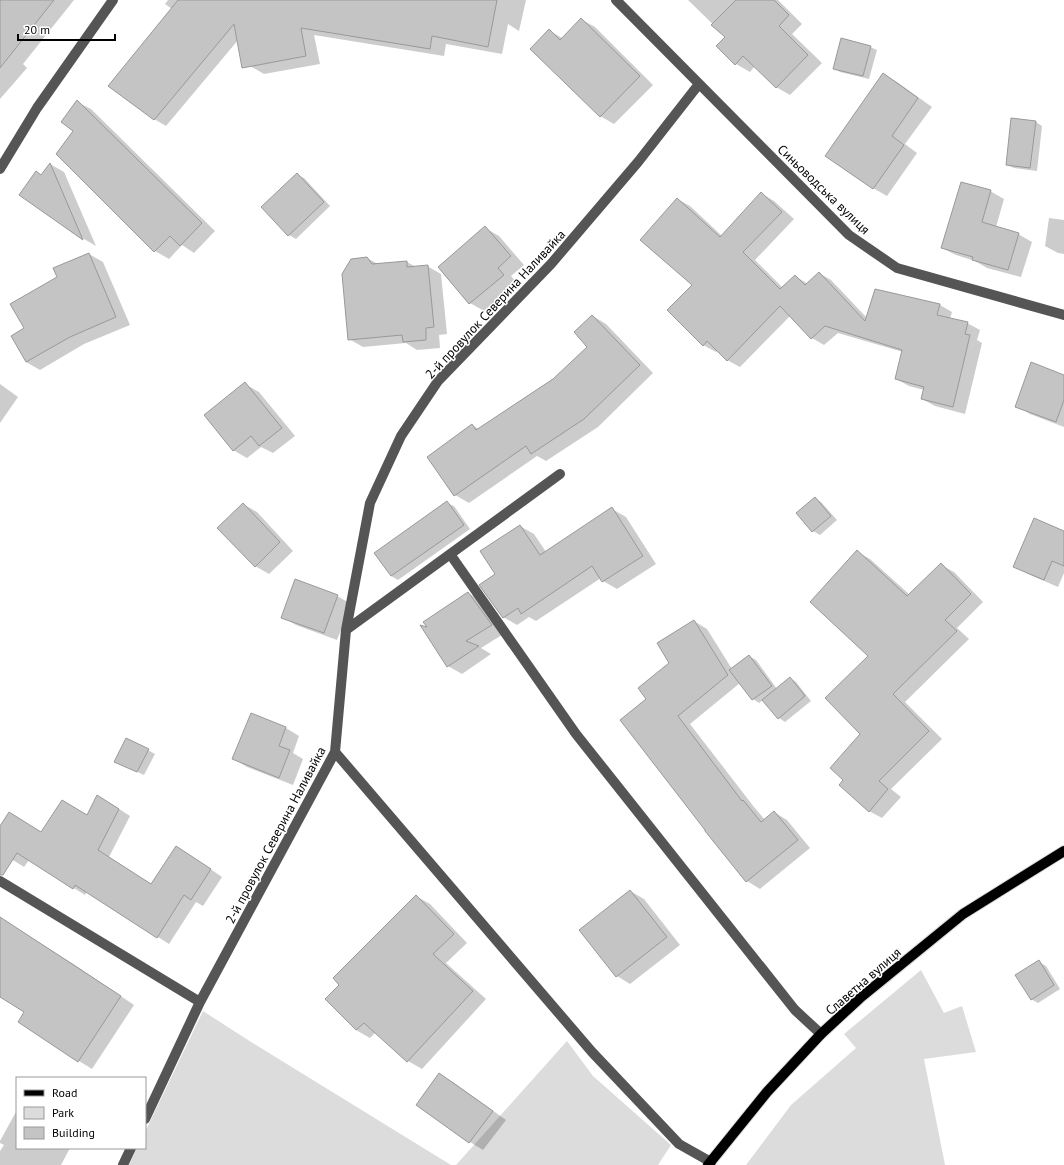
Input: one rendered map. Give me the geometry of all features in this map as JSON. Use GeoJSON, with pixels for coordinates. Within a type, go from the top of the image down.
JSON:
{"type":"FeatureCollection","features":[{"type":"Feature","properties":{"kind":"main road","name":"Славетна вулиця"},"geometry":{"type":"LineString","coordinates":[[710,1163],[767,1092],[822,1034],[860,998],[963,914],[1064,851]]}},
{"type":"Feature","properties":{"kind":"street"},"geometry":{"type":"LineString","coordinates":[[0,169],[37,108],[113,0]]}},
{"type":"Feature","properties":{"kind":"street","name":"Синьоводська вулиця"},"geometry":{"type":"LineString","coordinates":[[616,0],[850,235],[897,268],[1064,315]]}},
{"type":"Feature","properties":{"kind":"street","name":"2-й провулок Северина Наливайка"},"geometry":{"type":"LineString","coordinates":[[146,1117],[200,1002],[335,752],[346,630],[370,503],[401,436],[438,381],[551,264],[638,162],[699,84]]}},
{"type":"Feature","properties":{"kind":"street"},"geometry":{"type":"LineString","coordinates":[[346,630],[560,474]]}},
{"type":"Feature","properties":{"kind":"street"},"geometry":{"type":"LineString","coordinates":[[450,554],[576,734],[795,1010],[822,1034]]}},
{"type":"Feature","properties":{"kind":"street"},"geometry":{"type":"LineString","coordinates":[[335,752],[592,1052],[679,1144],[710,1163]]}},
{"type":"Feature","properties":{"kind":"street"},"geometry":{"type":"LineString","coordinates":[[0,881],[200,1002]]}},
{"type":"Feature","properties":{"kind":"street"},"geometry":{"type":"LineString","coordinates":[[123,1165],[131,1149]]}},
{"type":"Feature","properties":{"kind":"green space"},"geometry":{"type":"Polygon","coordinates":[[[921,970],[944,1013],[962,1006],[976,1052],[924,1059],[945,1165],[746,1165],[791,1105],[856,1048],[844,1034],[921,970]]]}},
{"type":"Feature","properties":{"kind":"green space"},"geometry":{"type":"Polygon","coordinates":[[[203,1011],[451,1165],[129,1165],[137,1149],[146,1149],[146,1130],[203,1011]]]}},
{"type":"Feature","properties":{"kind":"green space"},"geometry":{"type":"Polygon","coordinates":[[[567,1041],[593,1076],[671,1145],[658,1165],[456,1165],[567,1041]]]}},
{"type":"Feature","properties":{"kind":"building"},"geometry":{"type":"Polygon","coordinates":[[[0,0],[54,0],[0,68],[0,0]]]}},
{"type":"Feature","properties":{"kind":"building"},"geometry":{"type":"Polygon","coordinates":[[[178,0],[497,0],[488,47],[432,36],[430,49],[301,28],[306,56],[242,68],[234,24],[154,120],[108,86],[178,0]]]}},
{"type":"Feature","properties":{"kind":"building"},"geometry":{"type":"Polygon","coordinates":[[[736,0],[774,0],[789,15],[779,26],[808,55],[776,88],[743,56],[735,65],[716,46],[725,37],[711,25],[736,0]]]}},
{"type":"Feature","properties":{"kind":"building"},"geometry":{"type":"Polygon","coordinates":[[[581,18],[640,76],[600,117],[530,49],[549,29],[560,40],[581,18]]]}},
{"type":"Feature","properties":{"kind":"building"},"geometry":{"type":"Polygon","coordinates":[[[841,38],[871,46],[863,76],[833,69],[841,38]]]}},
{"type":"Feature","properties":{"kind":"building"},"geometry":{"type":"Polygon","coordinates":[[[883,73],[918,98],[892,136],[904,145],[873,189],[825,156],[883,73]]]}},
{"type":"Feature","properties":{"kind":"building"},"geometry":{"type":"Polygon","coordinates":[[[77,100],[202,223],[180,246],[170,236],[154,252],[56,154],[73,131],[61,122],[77,100]]]}},
{"type":"Feature","properties":{"kind":"building"},"geometry":{"type":"Polygon","coordinates":[[[1011,118],[1036,121],[1030,168],[1006,165],[1011,118]]]}},
{"type":"Feature","properties":{"kind":"building"},"geometry":{"type":"Polygon","coordinates":[[[50,163],[83,240],[19,195],[36,171],[41,175],[50,163]]]}},
{"type":"Feature","properties":{"kind":"building"},"geometry":{"type":"Polygon","coordinates":[[[297,173],[324,202],[288,236],[261,207],[297,173]]]}},
{"type":"Feature","properties":{"kind":"building"},"geometry":{"type":"Polygon","coordinates":[[[961,182],[991,190],[982,222],[1019,233],[1008,270],[972,260],[973,257],[941,248],[961,182]]]}},
{"type":"Feature","properties":{"kind":"building"},"geometry":{"type":"Polygon","coordinates":[[[761,192],[782,212],[743,252],[780,289],[795,275],[805,285],[819,272],[865,321],[875,289],[940,304],[937,315],[968,322],[965,334],[970,335],[953,407],[921,399],[924,387],[895,379],[902,350],[825,326],[811,339],[780,306],[727,361],[707,341],[703,346],[667,310],[692,285],[640,240],[677,198],[720,237],[761,192]]]}},
{"type":"Feature","properties":{"kind":"building"},"geometry":{"type":"Polygon","coordinates":[[[485,226],[511,256],[498,268],[504,275],[469,304],[438,267],[485,226]]]}},
{"type":"Feature","properties":{"kind":"building"},"geometry":{"type":"Polygon","coordinates":[[[89,253],[116,317],[70,337],[26,362],[11,336],[24,328],[10,304],[57,277],[53,268],[89,253]]]}},
{"type":"Feature","properties":{"kind":"building"},"geometry":{"type":"Polygon","coordinates":[[[367,257],[372,264],[407,261],[407,267],[428,265],[434,327],[426,328],[426,340],[403,342],[402,335],[348,340],[342,274],[351,259],[367,257]]]}},
{"type":"Feature","properties":{"kind":"building"},"geometry":{"type":"Polygon","coordinates":[[[592,315],[640,365],[584,419],[531,454],[526,446],[454,496],[427,457],[472,424],[476,430],[553,379],[587,347],[574,332],[592,315]]]}},
{"type":"Feature","properties":{"kind":"building"},"geometry":{"type":"Polygon","coordinates":[[[1031,362],[1064,375],[1064,400],[1056,422],[1015,407],[1031,362]]]}},
{"type":"Feature","properties":{"kind":"building"},"geometry":{"type":"Polygon","coordinates":[[[245,382],[282,428],[259,446],[251,436],[233,451],[204,415],[245,382]]]}},
{"type":"Feature","properties":{"kind":"building"},"geometry":{"type":"Polygon","coordinates":[[[815,497],[831,516],[812,532],[796,513],[815,497]]]}},
{"type":"Feature","properties":{"kind":"building"},"geometry":{"type":"Polygon","coordinates":[[[447,501],[464,525],[391,576],[374,553],[447,501]]]}},
{"type":"Feature","properties":{"kind":"building"},"geometry":{"type":"Polygon","coordinates":[[[243,503],[280,542],[255,567],[217,528],[243,503]]]}},
{"type":"Feature","properties":{"kind":"building"},"geometry":{"type":"Polygon","coordinates":[[[612,507],[643,556],[602,582],[592,566],[521,614],[518,608],[503,618],[479,585],[495,574],[480,551],[520,525],[540,555],[612,507]]]}},
{"type":"Feature","properties":{"kind":"building"},"geometry":{"type":"Polygon","coordinates":[[[1034,518],[1064,531],[1064,566],[1052,561],[1044,580],[1013,567],[1034,518]]]}},
{"type":"Feature","properties":{"kind":"building"},"geometry":{"type":"Polygon","coordinates":[[[857,550],[907,596],[941,563],[971,594],[945,620],[957,631],[893,694],[929,731],[879,781],[888,789],[869,812],[839,785],[843,780],[830,768],[860,734],[825,698],[868,656],[810,602],[857,550]]]}},
{"type":"Feature","properties":{"kind":"building"},"geometry":{"type":"Polygon","coordinates":[[[295,579],[338,595],[324,633],[281,618],[295,579]]]}},
{"type":"Feature","properties":{"kind":"building"},"geometry":{"type":"Polygon","coordinates":[[[468,592],[492,625],[466,641],[479,646],[447,667],[420,625],[427,627],[423,622],[468,592]]]}},
{"type":"Feature","properties":{"kind":"building"},"geometry":{"type":"Polygon","coordinates":[[[694,620],[728,675],[678,716],[742,801],[743,800],[761,822],[774,811],[798,840],[746,882],[620,720],[646,699],[638,688],[669,663],[657,643],[694,620]]]}},
{"type":"Feature","properties":{"kind":"building"},"geometry":{"type":"Polygon","coordinates":[[[749,655],[772,686],[752,700],[729,670],[749,655]]]}},
{"type":"Feature","properties":{"kind":"building"},"geometry":{"type":"Polygon","coordinates":[[[790,677],[805,696],[778,719],[762,700],[790,677]]]}},
{"type":"Feature","properties":{"kind":"building"},"geometry":{"type":"Polygon","coordinates":[[[251,713],[286,727],[279,746],[290,750],[279,778],[232,759],[251,713]]]}},
{"type":"Feature","properties":{"kind":"building"},"geometry":{"type":"Polygon","coordinates":[[[126,738],[149,749],[137,772],[114,762],[126,738]]]}},
{"type":"Feature","properties":{"kind":"building"},"geometry":{"type":"Polygon","coordinates":[[[97,795],[119,809],[98,850],[151,884],[176,846],[211,869],[191,900],[184,895],[157,938],[75,885],[73,889],[17,853],[3,875],[0,875],[0,826],[9,812],[41,832],[62,800],[87,815],[97,795]]]}},
{"type":"Feature","properties":{"kind":"building"},"geometry":{"type":"Polygon","coordinates":[[[630,890],[667,937],[616,977],[579,930],[630,890]]]}},
{"type":"Feature","properties":{"kind":"building"},"geometry":{"type":"Polygon","coordinates":[[[416,895],[454,934],[433,954],[473,991],[407,1062],[364,1023],[356,1030],[325,999],[339,985],[333,978],[416,895]]]}},
{"type":"Feature","properties":{"kind":"building"},"geometry":{"type":"Polygon","coordinates":[[[0,917],[121,996],[78,1062],[18,1022],[24,1012],[0,997],[0,917]]]}},
{"type":"Feature","properties":{"kind":"building"},"geometry":{"type":"Polygon","coordinates":[[[1039,960],[1054,985],[1031,1000],[1015,975],[1039,960]]]}},
{"type":"Feature","properties":{"kind":"building"},"geometry":{"type":"Polygon","coordinates":[[[439,1073],[493,1111],[469,1143],[416,1105],[439,1073]]]}}]}
